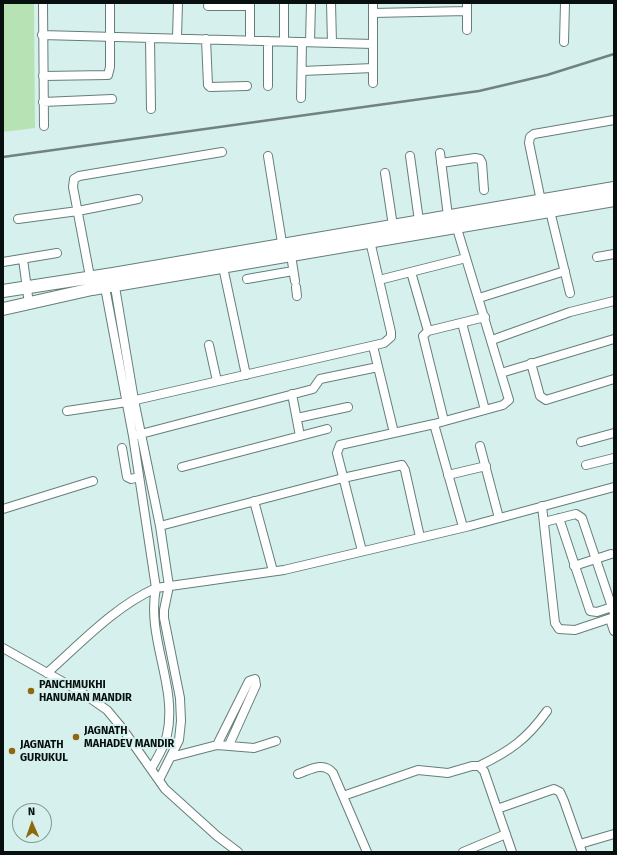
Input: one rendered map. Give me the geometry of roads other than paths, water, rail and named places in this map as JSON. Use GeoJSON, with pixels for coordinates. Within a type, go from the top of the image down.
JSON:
{"type":"FeatureCollection","features":[{"type":"Feature","properties":{"kind":"highway"},"geometry":{"type":"LineString","coordinates":[[108,281],[286,252],[370,241],[452,220],[541,201],[614,188]]}},
{"type":"Feature","properties":{"kind":"highway"},"geometry":{"type":"LineString","coordinates":[[3,291],[91,283],[223,267],[420,221],[452,220],[550,211],[614,200]]}},
{"type":"Feature","properties":{"kind":"highway"},"geometry":{"type":"LineString","coordinates":[[3,309],[30,304],[91,283]]}},
{"type":"Feature","properties":{"kind":"highway"},"geometry":{"type":"LineString","coordinates":[[3,300],[16,298],[27,288]]}},
{"type":"Feature","properties":{"kind":"street"},"geometry":{"type":"LineString","coordinates":[[43,3],[42,35],[44,126]]}},
{"type":"Feature","properties":{"kind":"street"},"geometry":{"type":"LineString","coordinates":[[43,76],[108,75],[110,67],[110,3]]}},
{"type":"Feature","properties":{"kind":"street"},"geometry":{"type":"LineString","coordinates":[[177,38],[178,3]]}},
{"type":"Feature","properties":{"kind":"street"},"geometry":{"type":"LineString","coordinates":[[284,3],[284,41]]}},
{"type":"Feature","properties":{"kind":"street"},"geometry":{"type":"LineString","coordinates":[[301,98],[302,71],[311,3]]}},
{"type":"Feature","properties":{"kind":"street"},"geometry":{"type":"LineString","coordinates":[[331,3],[332,43]]}},
{"type":"Feature","properties":{"kind":"street"},"geometry":{"type":"LineString","coordinates":[[373,3],[373,83]]}},
{"type":"Feature","properties":{"kind":"street"},"geometry":{"type":"LineString","coordinates":[[564,42],[565,3]]}},
{"type":"Feature","properties":{"kind":"street"},"geometry":{"type":"LineString","coordinates":[[208,6],[250,5],[250,40]]}},
{"type":"Feature","properties":{"kind":"street"},"geometry":{"type":"LineString","coordinates":[[373,13],[467,7],[467,30]]}},
{"type":"Feature","properties":{"kind":"street"},"geometry":{"type":"LineString","coordinates":[[42,35],[373,44]]}},
{"type":"Feature","properties":{"kind":"street"},"geometry":{"type":"LineString","coordinates":[[150,38],[151,109]]}},
{"type":"Feature","properties":{"kind":"street"},"geometry":{"type":"LineString","coordinates":[[206,39],[208,85],[210,87],[247,86]]}},
{"type":"Feature","properties":{"kind":"street"},"geometry":{"type":"LineString","coordinates":[[268,41],[268,86]]}},
{"type":"Feature","properties":{"kind":"street"},"geometry":{"type":"LineString","coordinates":[[302,71],[373,68]]}},
{"type":"Feature","properties":{"kind":"street"},"geometry":{"type":"LineString","coordinates":[[43,102],[112,99]]}},
{"type":"Feature","properties":{"kind":"street"},"geometry":{"type":"LineString","coordinates":[[541,201],[529,143],[530,137],[534,134],[614,120]]}},
{"type":"Feature","properties":{"kind":"street"},"geometry":{"type":"LineString","coordinates":[[91,283],[73,187],[74,179],[79,176],[222,152]]}},
{"type":"Feature","properties":{"kind":"street"},"geometry":{"type":"LineString","coordinates":[[362,551],[337,453],[340,445],[434,424],[503,405],[509,400],[479,298],[452,220],[440,153]]}},
{"type":"Feature","properties":{"kind":"street"},"geometry":{"type":"LineString","coordinates":[[268,156],[286,252],[293,271],[297,296]]}},
{"type":"Feature","properties":{"kind":"street"},"geometry":{"type":"LineString","coordinates":[[410,156],[420,221]]}},
{"type":"Feature","properties":{"kind":"street"},"geometry":{"type":"LineString","coordinates":[[441,163],[475,158],[480,159],[482,163],[484,190]]}},
{"type":"Feature","properties":{"kind":"street"},"geometry":{"type":"LineString","coordinates":[[385,173],[394,226]]}},
{"type":"Feature","properties":{"kind":"street"},"geometry":{"type":"LineString","coordinates":[[18,219],[78,211],[138,199]]}},
{"type":"Feature","properties":{"kind":"street"},"geometry":{"type":"LineString","coordinates":[[550,211],[570,293]]}},
{"type":"Feature","properties":{"kind":"street"},"geometry":{"type":"LineString","coordinates":[[68,411],[131,401],[373,346],[388,340],[392,332],[370,241]]}},
{"type":"Feature","properties":{"kind":"street"},"geometry":{"type":"LineString","coordinates":[[3,262],[57,253]]}},
{"type":"Feature","properties":{"kind":"street"},"geometry":{"type":"LineString","coordinates":[[597,257],[614,254]]}},
{"type":"Feature","properties":{"kind":"street"},"geometry":{"type":"LineString","coordinates":[[379,280],[466,258]]}},
{"type":"Feature","properties":{"kind":"street"},"geometry":{"type":"LineString","coordinates":[[23,259],[30,304]]}},
{"type":"Feature","properties":{"kind":"street"},"geometry":{"type":"LineString","coordinates":[[223,267],[246,375]]}},
{"type":"Feature","properties":{"kind":"street"},"geometry":{"type":"LineString","coordinates":[[248,279],[293,271]]}},
{"type":"Feature","properties":{"kind":"street"},"geometry":{"type":"LineString","coordinates":[[479,298],[565,271]]}},
{"type":"Feature","properties":{"kind":"street"},"geometry":{"type":"LineString","coordinates":[[411,272],[428,331]]}},
{"type":"Feature","properties":{"kind":"street"},"geometry":{"type":"LineString","coordinates":[[108,281],[131,401],[141,434],[160,526],[169,586],[164,610],[164,618],[181,707],[179,740],[172,758],[159,780]]}},
{"type":"Feature","properties":{"kind":"street"},"geometry":{"type":"LineString","coordinates":[[492,340],[570,312],[614,300]]}},
{"type":"Feature","properties":{"kind":"street"},"geometry":{"type":"LineString","coordinates":[[444,421],[423,342],[423,336],[428,331],[485,317]]}},
{"type":"Feature","properties":{"kind":"street"},"geometry":{"type":"LineString","coordinates":[[462,323],[486,410]]}},
{"type":"Feature","properties":{"kind":"street"},"geometry":{"type":"LineString","coordinates":[[502,373],[614,339]]}},
{"type":"Feature","properties":{"kind":"street"},"geometry":{"type":"LineString","coordinates":[[209,345],[217,381]]}},
{"type":"Feature","properties":{"kind":"street"},"geometry":{"type":"LineString","coordinates":[[373,346],[394,433]]}},
{"type":"Feature","properties":{"kind":"street"},"geometry":{"type":"LineString","coordinates":[[531,363],[540,396],[546,400],[614,379]]}},
{"type":"Feature","properties":{"kind":"street"},"geometry":{"type":"LineString","coordinates":[[133,436],[313,389],[320,379],[378,367]]}},
{"type":"Feature","properties":{"kind":"street"},"geometry":{"type":"LineString","coordinates":[[292,394],[300,436]]}},
{"type":"Feature","properties":{"kind":"street"},"geometry":{"type":"LineString","coordinates":[[131,401],[133,436],[156,588],[154,619],[169,701],[169,718],[164,746],[151,769]]}},
{"type":"Feature","properties":{"kind":"street"},"geometry":{"type":"LineString","coordinates":[[297,418],[348,407]]}},
{"type":"Feature","properties":{"kind":"street"},"geometry":{"type":"LineString","coordinates":[[434,424],[463,527]]}},
{"type":"Feature","properties":{"kind":"street"},"geometry":{"type":"LineString","coordinates":[[182,467],[327,429]]}},
{"type":"Feature","properties":{"kind":"street"},"geometry":{"type":"LineString","coordinates":[[581,442],[614,433]]}},
{"type":"Feature","properties":{"kind":"street"},"geometry":{"type":"LineString","coordinates":[[480,446],[499,518]]}},
{"type":"Feature","properties":{"kind":"street"},"geometry":{"type":"LineString","coordinates":[[122,448],[127,477],[131,479],[139,477]]}},
{"type":"Feature","properties":{"kind":"street"},"geometry":{"type":"LineString","coordinates":[[586,465],[614,458]]}},
{"type":"Feature","properties":{"kind":"street"},"geometry":{"type":"LineString","coordinates":[[160,526],[399,465],[403,466],[420,538]]}},
{"type":"Feature","properties":{"kind":"street"},"geometry":{"type":"LineString","coordinates":[[448,475],[486,466]]}},
{"type":"Feature","properties":{"kind":"street"},"geometry":{"type":"LineString","coordinates":[[3,510],[93,481]]}},
{"type":"Feature","properties":{"kind":"street"},"geometry":{"type":"LineString","coordinates":[[47,673],[126,605],[156,588],[273,571],[420,538],[614,487]]}},
{"type":"Feature","properties":{"kind":"street"},"geometry":{"type":"LineString","coordinates":[[254,501],[273,571]]}},
{"type":"Feature","properties":{"kind":"street"},"geometry":{"type":"LineString","coordinates":[[542,506],[555,622],[559,629],[575,630],[612,614]]}},
{"type":"Feature","properties":{"kind":"street"},"geometry":{"type":"LineString","coordinates":[[544,522],[576,514],[582,518],[612,614],[614,631]]}},
{"type":"Feature","properties":{"kind":"street"},"geometry":{"type":"LineString","coordinates":[[559,518],[590,611],[612,614]]}},
{"type":"Feature","properties":{"kind":"street"},"geometry":{"type":"LineString","coordinates":[[574,566],[611,554]]}},
{"type":"Feature","properties":{"kind":"street"},"geometry":{"type":"LineString","coordinates":[[3,648],[81,692],[107,710],[165,789],[217,836],[238,852]]}},
{"type":"Feature","properties":{"kind":"street"},"geometry":{"type":"LineString","coordinates":[[217,745],[249,681],[255,679],[256,685],[229,745]]}},
{"type":"Feature","properties":{"kind":"street"},"geometry":{"type":"LineString","coordinates":[[343,796],[418,770],[448,773],[472,766],[479,766],[499,756],[522,741],[547,711]]}},
{"type":"Feature","properties":{"kind":"street"},"geometry":{"type":"LineString","coordinates":[[172,758],[217,745],[254,748],[276,741]]}},
{"type":"Feature","properties":{"kind":"street"},"geometry":{"type":"LineString","coordinates":[[298,774],[324,766],[328,767],[333,773],[367,852]]}},
{"type":"Feature","properties":{"kind":"street"},"geometry":{"type":"LineString","coordinates":[[479,766],[484,771],[512,852]]}},
{"type":"Feature","properties":{"kind":"street"},"geometry":{"type":"LineString","coordinates":[[497,809],[554,789],[560,792],[581,848],[614,834]]}},
{"type":"Feature","properties":{"kind":"street"},"geometry":{"type":"LineString","coordinates":[[463,852],[506,834]]}},
{"type":"Feature","properties":{"kind":"railway"},"geometry":{"type":"LineString","coordinates":[[3,157],[479,91],[547,75],[614,54]]}},
{"type":"Feature","properties":{"kind":"place","name":"PANCHMUKHI HANUMAN MANDIR"},"geometry":{"type":"Point","coordinates":[31,691]}},
{"type":"Feature","properties":{"kind":"place","name":"JAGNATH MAHADEV MANDIR"},"geometry":{"type":"Point","coordinates":[76,737]}},
{"type":"Feature","properties":{"kind":"place","name":"JAGNATH GURUKUL"},"geometry":{"type":"Point","coordinates":[12,751]}}]}
